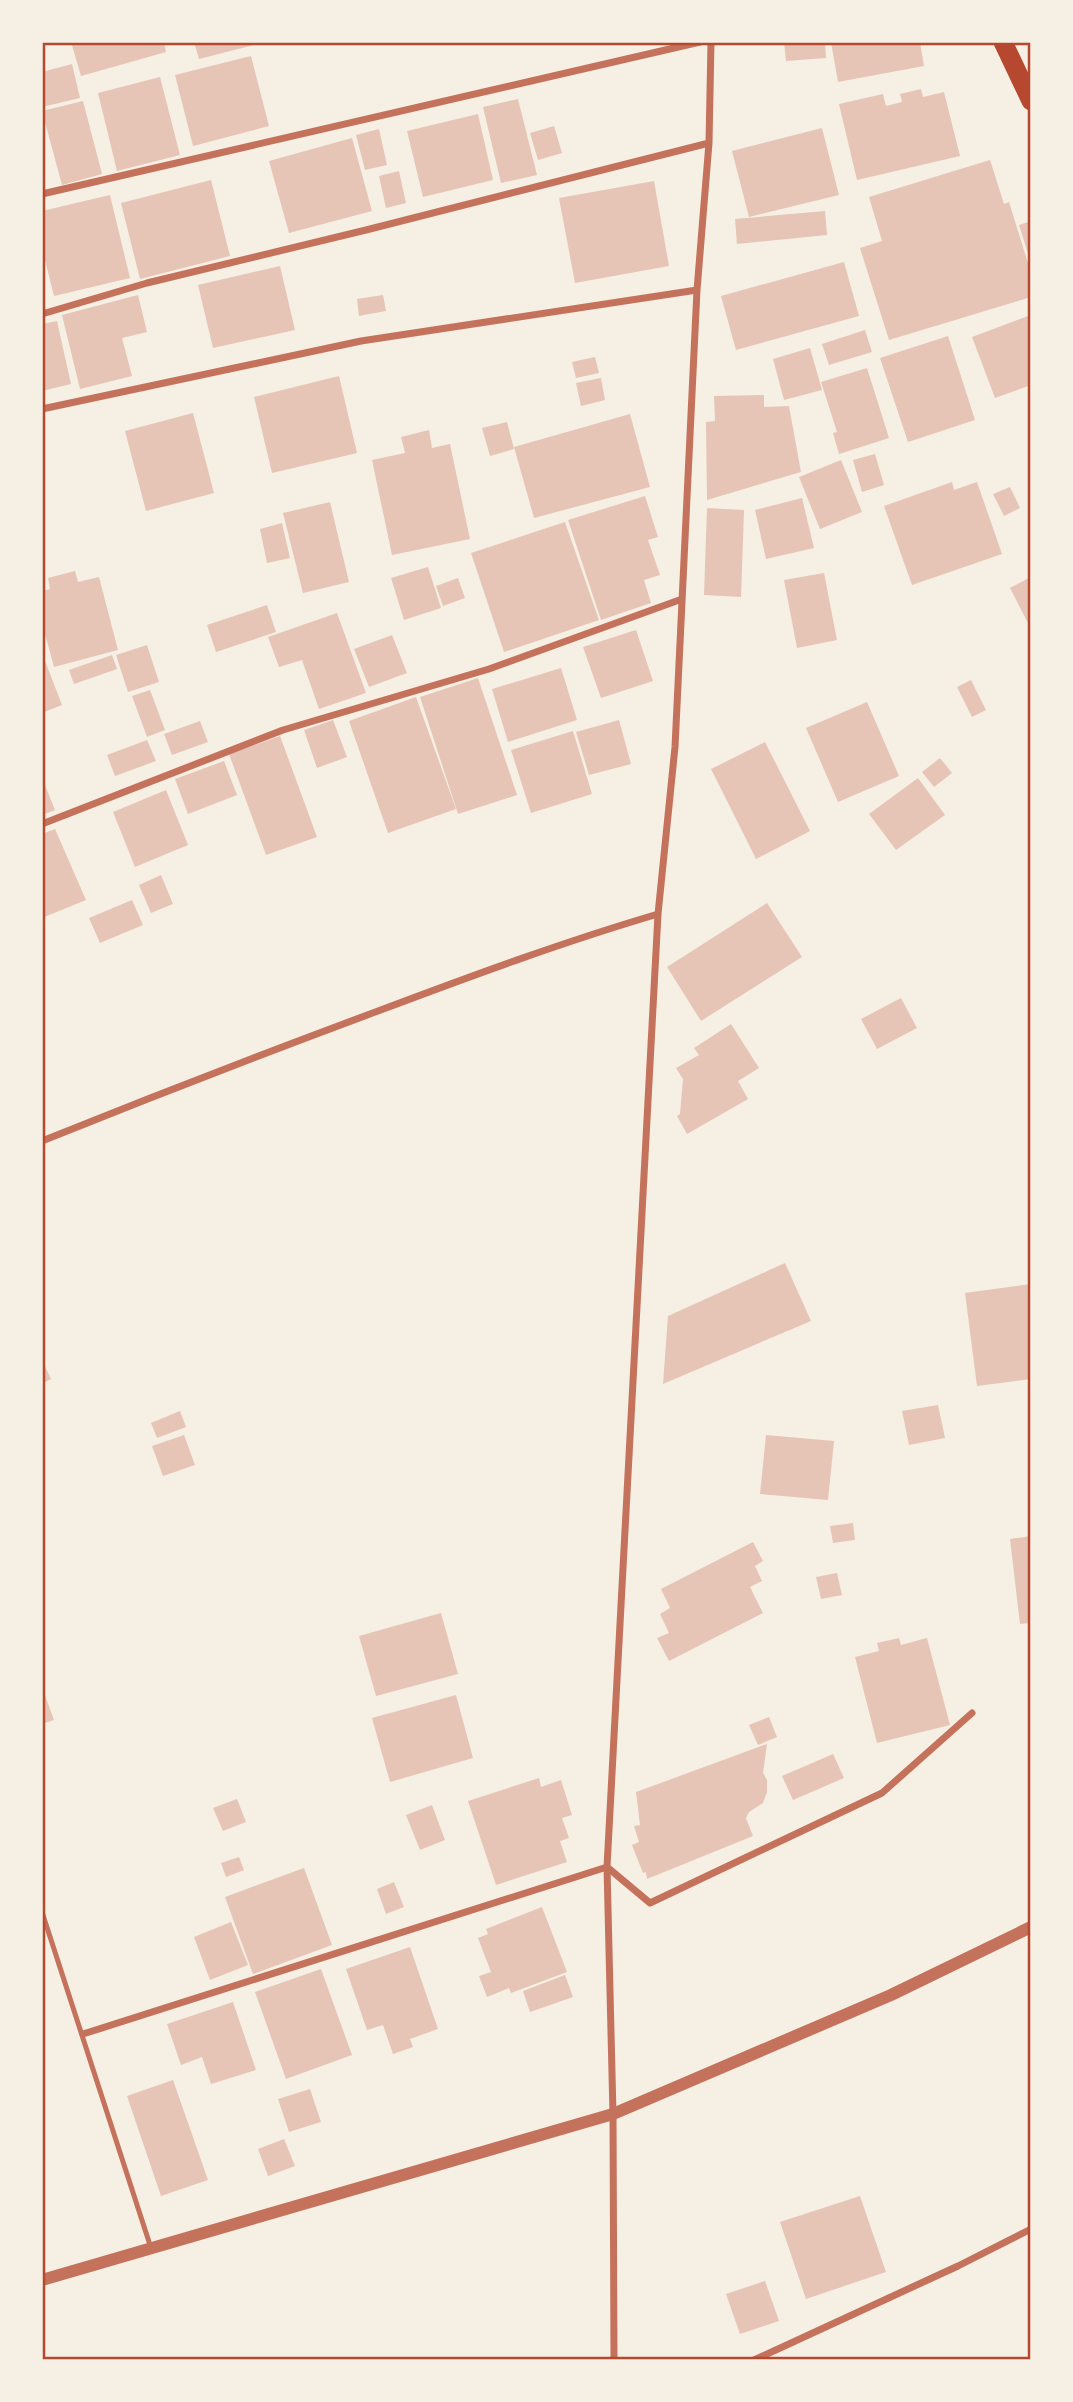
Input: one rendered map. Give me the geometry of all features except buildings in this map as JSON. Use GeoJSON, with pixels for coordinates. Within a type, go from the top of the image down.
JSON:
{"type":"FeatureCollection","features":[{"type":"Feature","properties":{"kind":"highway"},"geometry":{"type":"LineString","coordinates":[[1003,42],[1031,100]]}},
{"type":"Feature","properties":{"kind":"street"},"geometry":{"type":"LineString","coordinates":[[42,194],[700,42]]}},
{"type":"Feature","properties":{"kind":"street"},"geometry":{"type":"LineString","coordinates":[[614,2360],[613,2114],[607,1867],[658,914],[675,747],[697,290],[709,143],[710,42]]}},
{"type":"Feature","properties":{"kind":"street"},"geometry":{"type":"LineString","coordinates":[[42,314],[147,283],[709,143]]}},
{"type":"Feature","properties":{"kind":"street"},"geometry":{"type":"LineString","coordinates":[[42,409],[361,341],[697,290]]}},
{"type":"Feature","properties":{"kind":"street"},"geometry":{"type":"LineString","coordinates":[[42,824],[283,730],[489,669],[682,599]]}},
{"type":"Feature","properties":{"kind":"street"},"geometry":{"type":"LineString","coordinates":[[42,1140],[488,970],[573,939],[658,914]]}},
{"type":"Feature","properties":{"kind":"street"},"geometry":{"type":"LineString","coordinates":[[607,1867],[650,1903],[882,1793],[972,1713]]}},
{"type":"Feature","properties":{"kind":"street"},"geometry":{"type":"LineString","coordinates":[[82,2034],[607,1867]]}},
{"type":"Feature","properties":{"kind":"street"},"geometry":{"type":"LineString","coordinates":[[42,2280],[613,2114],[891,1995],[1031,1927]]}},
{"type":"Feature","properties":{"kind":"street"},"geometry":{"type":"LineString","coordinates":[[754,2360],[1031,2230]]}},
{"type":"Feature","properties":{"kind":"lane"},"geometry":{"type":"LineString","coordinates":[[42,1912],[151,2249]]}}]}
